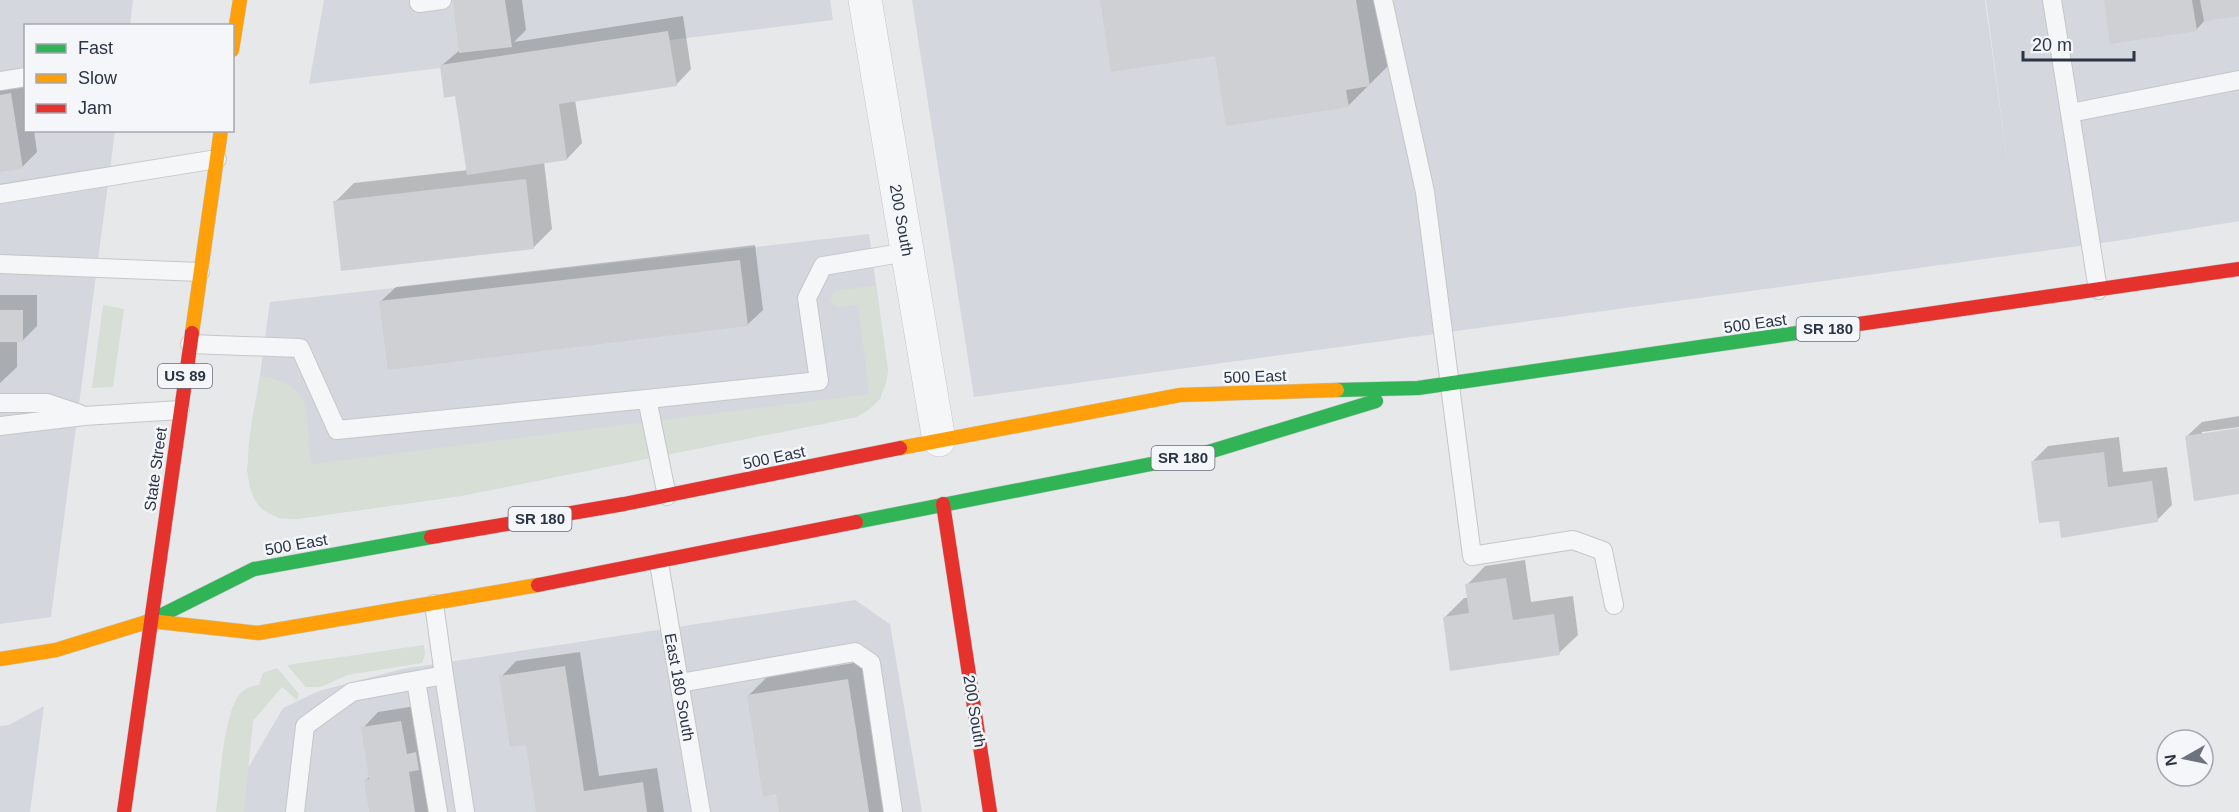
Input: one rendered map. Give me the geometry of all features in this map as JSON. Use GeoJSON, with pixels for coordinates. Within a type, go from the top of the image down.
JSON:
{"type":"FeatureCollection","features":[{"type":"Feature","properties":{"kind":"main road"},"geometry":{"type":"LineString","coordinates":[[234,39],[240,0]]}},
{"type":"Feature","properties":{"kind":"main road","name":"State Street"},"geometry":{"type":"LineString","coordinates":[[123,812],[221,132]]}},
{"type":"Feature","properties":{"kind":"main road","name":"500 East"},"geometry":{"type":"LineString","coordinates":[[0,659],[56,650],[150,621],[254,569],[667,496],[939,440],[1180,395],[1418,388],[1452,384],[2239,269]]}},
{"type":"Feature","properties":{"kind":"main road","name":"500 East"},"geometry":{"type":"LineString","coordinates":[[150,621],[258,633],[659,563],[943,504],[1202,454],[1418,388]]}},
{"type":"Feature","properties":{"kind":"main road","name":"200 South"},"geometry":{"type":"LineString","coordinates":[[943,504],[990,812]]}},
{"type":"Feature","properties":{"kind":"street","name":"200 South"},"geometry":{"type":"LineString","coordinates":[[865,0],[939,440]]}},
{"type":"Feature","properties":{"kind":"lane"},"geometry":{"type":"LineString","coordinates":[[419,0],[419,3],[442,0]]}},
{"type":"Feature","properties":{"kind":"lane"},"geometry":{"type":"LineString","coordinates":[[1383,0],[1425,192],[1452,384],[1465,514],[1472,556],[1573,540],[1603,551],[1614,605]]}},
{"type":"Feature","properties":{"kind":"lane"},"geometry":{"type":"LineString","coordinates":[[2052,0],[2098,290]]}},
{"type":"Feature","properties":{"kind":"lane"},"geometry":{"type":"LineString","coordinates":[[0,81],[24,77]]}},
{"type":"Feature","properties":{"kind":"lane"},"geometry":{"type":"LineString","coordinates":[[2070,113],[2239,80]]}},
{"type":"Feature","properties":{"kind":"lane"},"geometry":{"type":"LineString","coordinates":[[0,194],[217,159]]}},
{"type":"Feature","properties":{"kind":"lane"},"geometry":{"type":"LineString","coordinates":[[190,344],[300,348],[337,430],[819,381],[807,298],[823,266],[907,252]]}},
{"type":"Feature","properties":{"kind":"lane"},"geometry":{"type":"LineString","coordinates":[[0,264],[200,272]]}},
{"type":"Feature","properties":{"kind":"lane"},"geometry":{"type":"LineString","coordinates":[[647,399],[667,496]]}},
{"type":"Feature","properties":{"kind":"lane"},"geometry":{"type":"LineString","coordinates":[[0,403],[47,403],[84,416]]}},
{"type":"Feature","properties":{"kind":"lane"},"geometry":{"type":"LineString","coordinates":[[0,426],[84,416],[180,410]]}},
{"type":"Feature","properties":{"kind":"lane","name":"East 180 South"},"geometry":{"type":"LineString","coordinates":[[659,563],[701,812]]}},
{"type":"Feature","properties":{"kind":"lane"},"geometry":{"type":"LineString","coordinates":[[434,604],[465,812]]}},
{"type":"Feature","properties":{"kind":"lane"},"geometry":{"type":"LineString","coordinates":[[680,683],[855,652],[871,663],[894,812]]}},
{"type":"Feature","properties":{"kind":"lane"},"geometry":{"type":"LineString","coordinates":[[295,812],[306,726],[352,692],[444,675]]}},
{"type":"Feature","properties":{"kind":"lane"},"geometry":{"type":"LineString","coordinates":[[416,681],[438,812]]}},
{"type":"Feature","properties":{"kind":"shaded area"},"geometry":{"type":"Polygon","coordinates":[[[0,0],[133,0],[130,24],[24,24],[24,132],[115,132],[51,617],[0,624],[0,0]]]}},
{"type":"Feature","properties":{"kind":"shaded area"},"geometry":{"type":"Polygon","coordinates":[[[324,0],[830,0],[833,20],[309,84],[324,0]]]}},
{"type":"Feature","properties":{"kind":"shaded area"},"geometry":{"type":"Polygon","coordinates":[[[912,0],[1985,0],[2009,174],[1986,0],[2239,0],[2239,221],[2116,241],[974,397],[912,0]]]}},
{"type":"Feature","properties":{"kind":"shaded area"},"geometry":{"type":"Polygon","coordinates":[[[869,234],[888,371],[880,399],[856,417],[460,496],[296,519],[279,518],[261,508],[251,491],[247,470],[270,302],[869,234]]]}},
{"type":"Feature","properties":{"kind":"shaded area"},"geometry":{"type":"Polygon","coordinates":[[[876,285],[888,371],[885,387],[879,399],[856,417],[460,496],[296,519],[269,513],[261,508],[253,497],[249,481],[249,445],[260,376],[279,380],[292,387],[300,395],[305,406],[312,464],[869,394],[858,305],[837,308],[830,300],[835,291],[876,285]]]}},
{"type":"Feature","properties":{"kind":"shaded area"},"geometry":{"type":"Polygon","coordinates":[[[103,305],[124,309],[113,387],[92,388],[103,305]]]}},
{"type":"Feature","properties":{"kind":"shaded area"},"geometry":{"type":"Polygon","coordinates":[[[855,600],[890,624],[922,812],[239,812],[241,780],[283,708],[319,691],[402,669],[855,600]]]}},
{"type":"Feature","properties":{"kind":"shaded area"},"geometry":{"type":"Polygon","coordinates":[[[424,645],[425,654],[422,663],[347,675],[321,687],[306,687],[287,665],[424,645]]]}},
{"type":"Feature","properties":{"kind":"shaded area"},"geometry":{"type":"Polygon","coordinates":[[[277,668],[299,694],[297,700],[282,687],[253,721],[244,812],[216,812],[226,734],[234,705],[243,691],[259,685],[263,673],[277,668]]]}},
{"type":"Feature","properties":{"kind":"shaded area"},"geometry":{"type":"Polygon","coordinates":[[[44,706],[30,812],[0,812],[0,726],[9,725],[44,706]]]}},
{"type":"Feature","properties":{"kind":"building"},"geometry":{"type":"Polygon","coordinates":[[[453,0],[505,0],[512,47],[459,53],[453,0]]]}},
{"type":"Feature","properties":{"kind":"building"},"geometry":{"type":"Polygon","coordinates":[[[1100,0],[1356,0],[1370,86],[1346,90],[1349,107],[1226,126],[1215,56],[1111,72],[1100,0]]]}},
{"type":"Feature","properties":{"kind":"building"},"geometry":{"type":"Polygon","coordinates":[[[2104,0],[2192,0],[2197,31],[2110,44],[2104,0]]]}},
{"type":"Feature","properties":{"kind":"building"},"geometry":{"type":"Polygon","coordinates":[[[2200,0],[2239,0],[2239,16],[2204,21],[2200,0]]]}},
{"type":"Feature","properties":{"kind":"building"},"geometry":{"type":"Polygon","coordinates":[[[668,31],[677,86],[559,104],[567,160],[467,175],[455,96],[444,98],[440,65],[668,31]]]}},
{"type":"Feature","properties":{"kind":"building"},"geometry":{"type":"Polygon","coordinates":[[[11,93],[23,169],[0,172],[0,95],[11,93]]]}},
{"type":"Feature","properties":{"kind":"building"},"geometry":{"type":"Polygon","coordinates":[[[526,179],[534,249],[341,271],[333,201],[526,179]]]}},
{"type":"Feature","properties":{"kind":"building"},"geometry":{"type":"Polygon","coordinates":[[[740,260],[748,326],[388,370],[379,301],[740,260]]]}},
{"type":"Feature","properties":{"kind":"building"},"geometry":{"type":"Polygon","coordinates":[[[0,310],[23,310],[23,342],[0,342],[0,310]]]}},
{"type":"Feature","properties":{"kind":"building"},"geometry":{"type":"Polygon","coordinates":[[[2239,428],[2239,494],[2194,501],[2185,436],[2239,428]]]}},
{"type":"Feature","properties":{"kind":"building"},"geometry":{"type":"Polygon","coordinates":[[[2104,452],[2108,487],[2152,481],[2158,522],[2061,538],[2059,521],[2039,523],[2031,461],[2104,452]]]}},
{"type":"Feature","properties":{"kind":"building"},"geometry":{"type":"Polygon","coordinates":[[[1506,578],[1513,620],[1554,614],[1560,655],[1450,671],[1443,617],[1469,613],[1465,584],[1506,578]]]}},
{"type":"Feature","properties":{"kind":"building"},"geometry":{"type":"Polygon","coordinates":[[[565,666],[584,791],[643,782],[647,812],[536,812],[526,745],[510,747],[499,676],[565,666]]]}},
{"type":"Feature","properties":{"kind":"building"},"geometry":{"type":"Polygon","coordinates":[[[848,679],[869,812],[779,812],[776,794],[763,797],[747,695],[848,679]]]}},
{"type":"Feature","properties":{"kind":"building"},"geometry":{"type":"Polygon","coordinates":[[[401,721],[407,754],[416,752],[419,770],[409,772],[415,812],[369,812],[364,780],[369,779],[361,727],[401,721]]]}},
{"type":"Feature","properties":{"kind":"traffic: fast"},"geometry":{"type":"LineString","coordinates":[[1337,390],[1418,388],[1831,328]]}},
{"type":"Feature","properties":{"kind":"traffic: fast"},"geometry":{"type":"LineString","coordinates":[[856,522],[1202,454],[1376,401]]}},
{"type":"Feature","properties":{"kind":"traffic: fast"},"geometry":{"type":"LineString","coordinates":[[150,621],[254,569],[431,537]]}},
{"type":"Feature","properties":{"kind":"traffic: slow"},"geometry":{"type":"LineString","coordinates":[[234,38],[240,0]]}},
{"type":"Feature","properties":{"kind":"traffic: slow"},"geometry":{"type":"LineString","coordinates":[[192,333],[221,132]]}},
{"type":"Feature","properties":{"kind":"traffic: slow"},"geometry":{"type":"LineString","coordinates":[[900,448],[1180,395],[1337,390]]}},
{"type":"Feature","properties":{"kind":"traffic: slow"},"geometry":{"type":"LineString","coordinates":[[150,621],[258,633],[538,585]]}},
{"type":"Feature","properties":{"kind":"traffic: slow"},"geometry":{"type":"LineString","coordinates":[[0,659],[56,650],[150,621]]}},
{"type":"Feature","properties":{"kind":"traffic: jam"},"geometry":{"type":"LineString","coordinates":[[1831,328],[2239,269]]}},
{"type":"Feature","properties":{"kind":"traffic: jam"},"geometry":{"type":"LineString","coordinates":[[124,812],[192,333]]}},
{"type":"Feature","properties":{"kind":"traffic: jam"},"geometry":{"type":"LineString","coordinates":[[431,537],[624,504],[900,448]]}},
{"type":"Feature","properties":{"kind":"traffic: jam"},"geometry":{"type":"LineString","coordinates":[[943,504],[990,812]]}},
{"type":"Feature","properties":{"kind":"traffic: jam"},"geometry":{"type":"LineString","coordinates":[[538,585],[856,522]]}}]}
